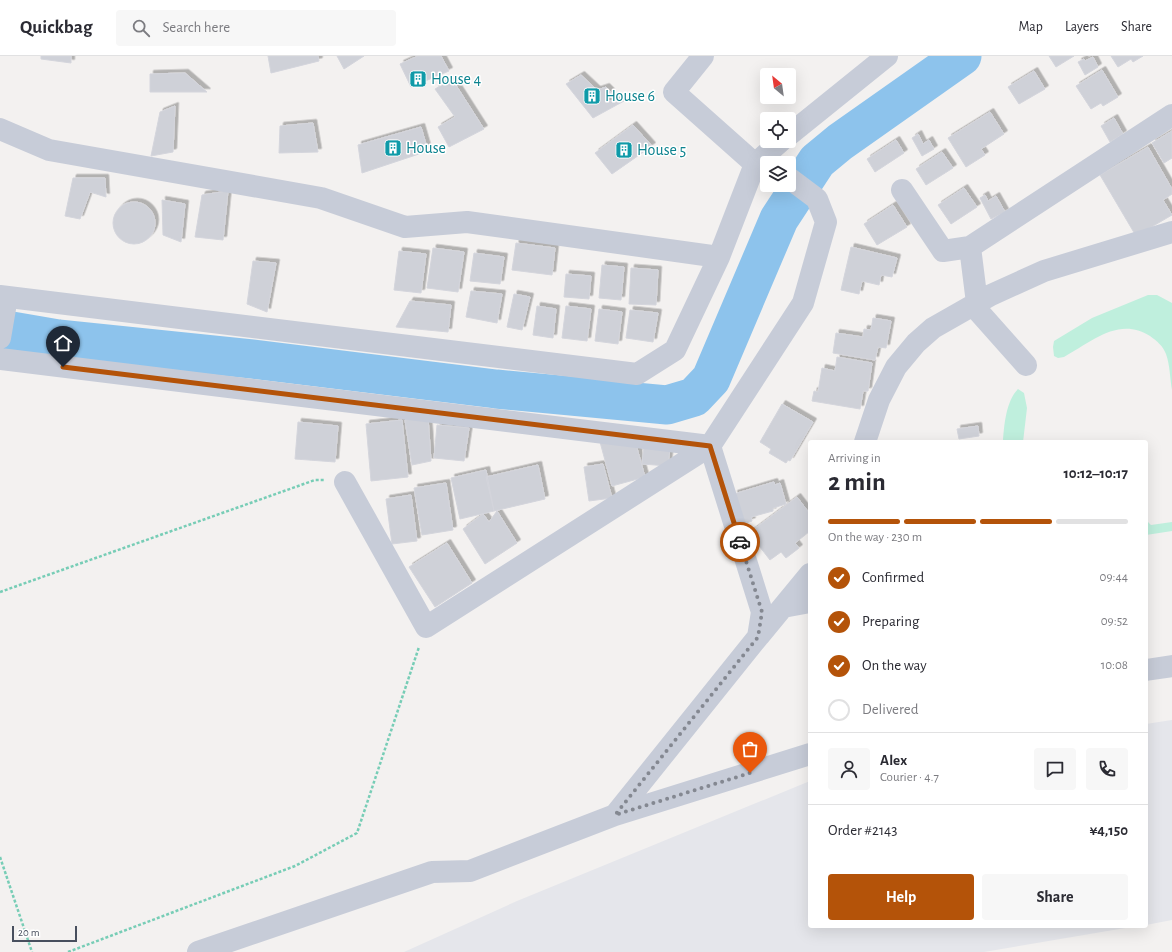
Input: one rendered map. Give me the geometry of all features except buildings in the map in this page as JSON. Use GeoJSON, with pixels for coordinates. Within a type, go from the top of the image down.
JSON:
{"type":"FeatureCollection","features":[{"type":"Feature","properties":{"kind":"street"},"geometry":{"type":"LineString","coordinates":[[703,56],[674,92],[760,160]]}},
{"type":"Feature","properties":{"kind":"street"},"geometry":{"type":"LineString","coordinates":[[796,129],[887,56]]}},
{"type":"Feature","properties":{"kind":"street"},"geometry":{"type":"LineString","coordinates":[[902,190],[943,251],[970,247],[1172,116]]}},
{"type":"Feature","properties":{"kind":"street"},"geometry":{"type":"LineString","coordinates":[[0,129],[49,150],[321,198],[405,227],[467,222],[719,257]]}},
{"type":"Feature","properties":{"kind":"street"},"geometry":{"type":"LineString","coordinates":[[766,156],[774,148]]}},
{"type":"Feature","properties":{"kind":"street"},"geometry":{"type":"LineString","coordinates":[[0,338],[4,296],[637,374],[675,350],[719,257],[760,163]]}},
{"type":"Feature","properties":{"kind":"street"},"geometry":{"type":"LineString","coordinates":[[345,482],[426,627],[710,446],[803,303],[826,222],[817,199],[796,183]]}},
{"type":"Feature","properties":{"kind":"street"},"geometry":{"type":"LineString","coordinates":[[866,440],[879,400],[896,367],[916,343],[933,328],[978,302],[1044,271],[1172,232]]}},
{"type":"Feature","properties":{"kind":"street"},"geometry":{"type":"LineString","coordinates":[[970,247],[978,311],[1026,365]]}},
{"type":"Feature","properties":{"kind":"street"},"geometry":{"type":"LineString","coordinates":[[0,359],[710,446]]}},
{"type":"Feature","properties":{"kind":"street"},"geometry":{"type":"LineString","coordinates":[[710,446],[762,612],[758,637]]}},
{"type":"Feature","properties":{"kind":"street"},"geometry":{"type":"LineString","coordinates":[[615,815],[808,576]]}},
{"type":"Feature","properties":{"kind":"street"},"geometry":{"type":"LineString","coordinates":[[783,607],[808,602]]}},
{"type":"Feature","properties":{"kind":"street"},"geometry":{"type":"LineString","coordinates":[[1148,670],[1172,666]]}},
{"type":"Feature","properties":{"kind":"street"},"geometry":{"type":"LineString","coordinates":[[198,952],[432,872],[470,871],[615,815],[808,755]]}},
{"type":"Feature","properties":{"kind":"path"},"geometry":{"type":"LineString","coordinates":[[0,592],[315,480],[345,482]]}},
{"type":"Feature","properties":{"kind":"path"},"geometry":{"type":"LineString","coordinates":[[68,952],[295,866],[357,833],[426,627]]}},
{"type":"Feature","properties":{"kind":"path"},"geometry":{"type":"LineString","coordinates":[[0,857],[32,952]]}},
{"type":"Feature","properties":{"kind":"shaded area"},"geometry":{"type":"Polygon","coordinates":[[[1172,720],[1172,920],[1148,925],[1148,724],[1172,720]]]}},
{"type":"Feature","properties":{"kind":"shaded area"},"geometry":{"type":"Polygon","coordinates":[[[808,782],[808,928],[1125,928],[984,952],[404,952],[517,901],[808,782]]]}},
{"type":"Feature","properties":{"kind":"green space"},"geometry":{"type":"Polygon","coordinates":[[[1148,295],[1157,295],[1172,303],[1172,390],[1165,351],[1150,336],[1139,331],[1127,329],[1116,330],[1095,338],[1064,357],[1058,358],[1054,356],[1054,341],[1092,318],[1148,295]]]}},
{"type":"Feature","properties":{"kind":"green space"},"geometry":{"type":"Polygon","coordinates":[[[1018,389],[1024,393],[1027,408],[1023,440],[1003,440],[1008,407],[1018,389]]]}},
{"type":"Feature","properties":{"kind":"green space"},"geometry":{"type":"Polygon","coordinates":[[[1148,522],[1151,525],[1172,522],[1172,531],[1148,535],[1148,522]]]}},
{"type":"Feature","properties":{"kind":"waterway"},"geometry":{"type":"LineString","coordinates":[[0,329],[58,339],[252,359],[496,389],[667,405],[694,397],[711,379],[779,219],[817,161],[840,142],[962,56]]}},
{"type":"Feature","properties":{"kind":"way so far"},"geometry":{"type":"LineString","coordinates":[[740,542],[762,612],[758,637],[615,815],[750,773]]}},
{"type":"Feature","properties":{"kind":"place","name":"House 4"},"geometry":{"type":"Point","coordinates":[418,79]}},
{"type":"Feature","properties":{"kind":"place","name":"House 6"},"geometry":{"type":"Point","coordinates":[592,96]}},
{"type":"Feature","properties":{"kind":"place","name":"House"},"geometry":{"type":"Point","coordinates":[393,148]}},
{"type":"Feature","properties":{"kind":"place","name":"House 5"},"geometry":{"type":"Point","coordinates":[624,150]}},
{"type":"Feature","properties":{"kind":"route"},"geometry":{"type":"LineString","coordinates":[[63,367],[710,446],[740,542]]}}]}
